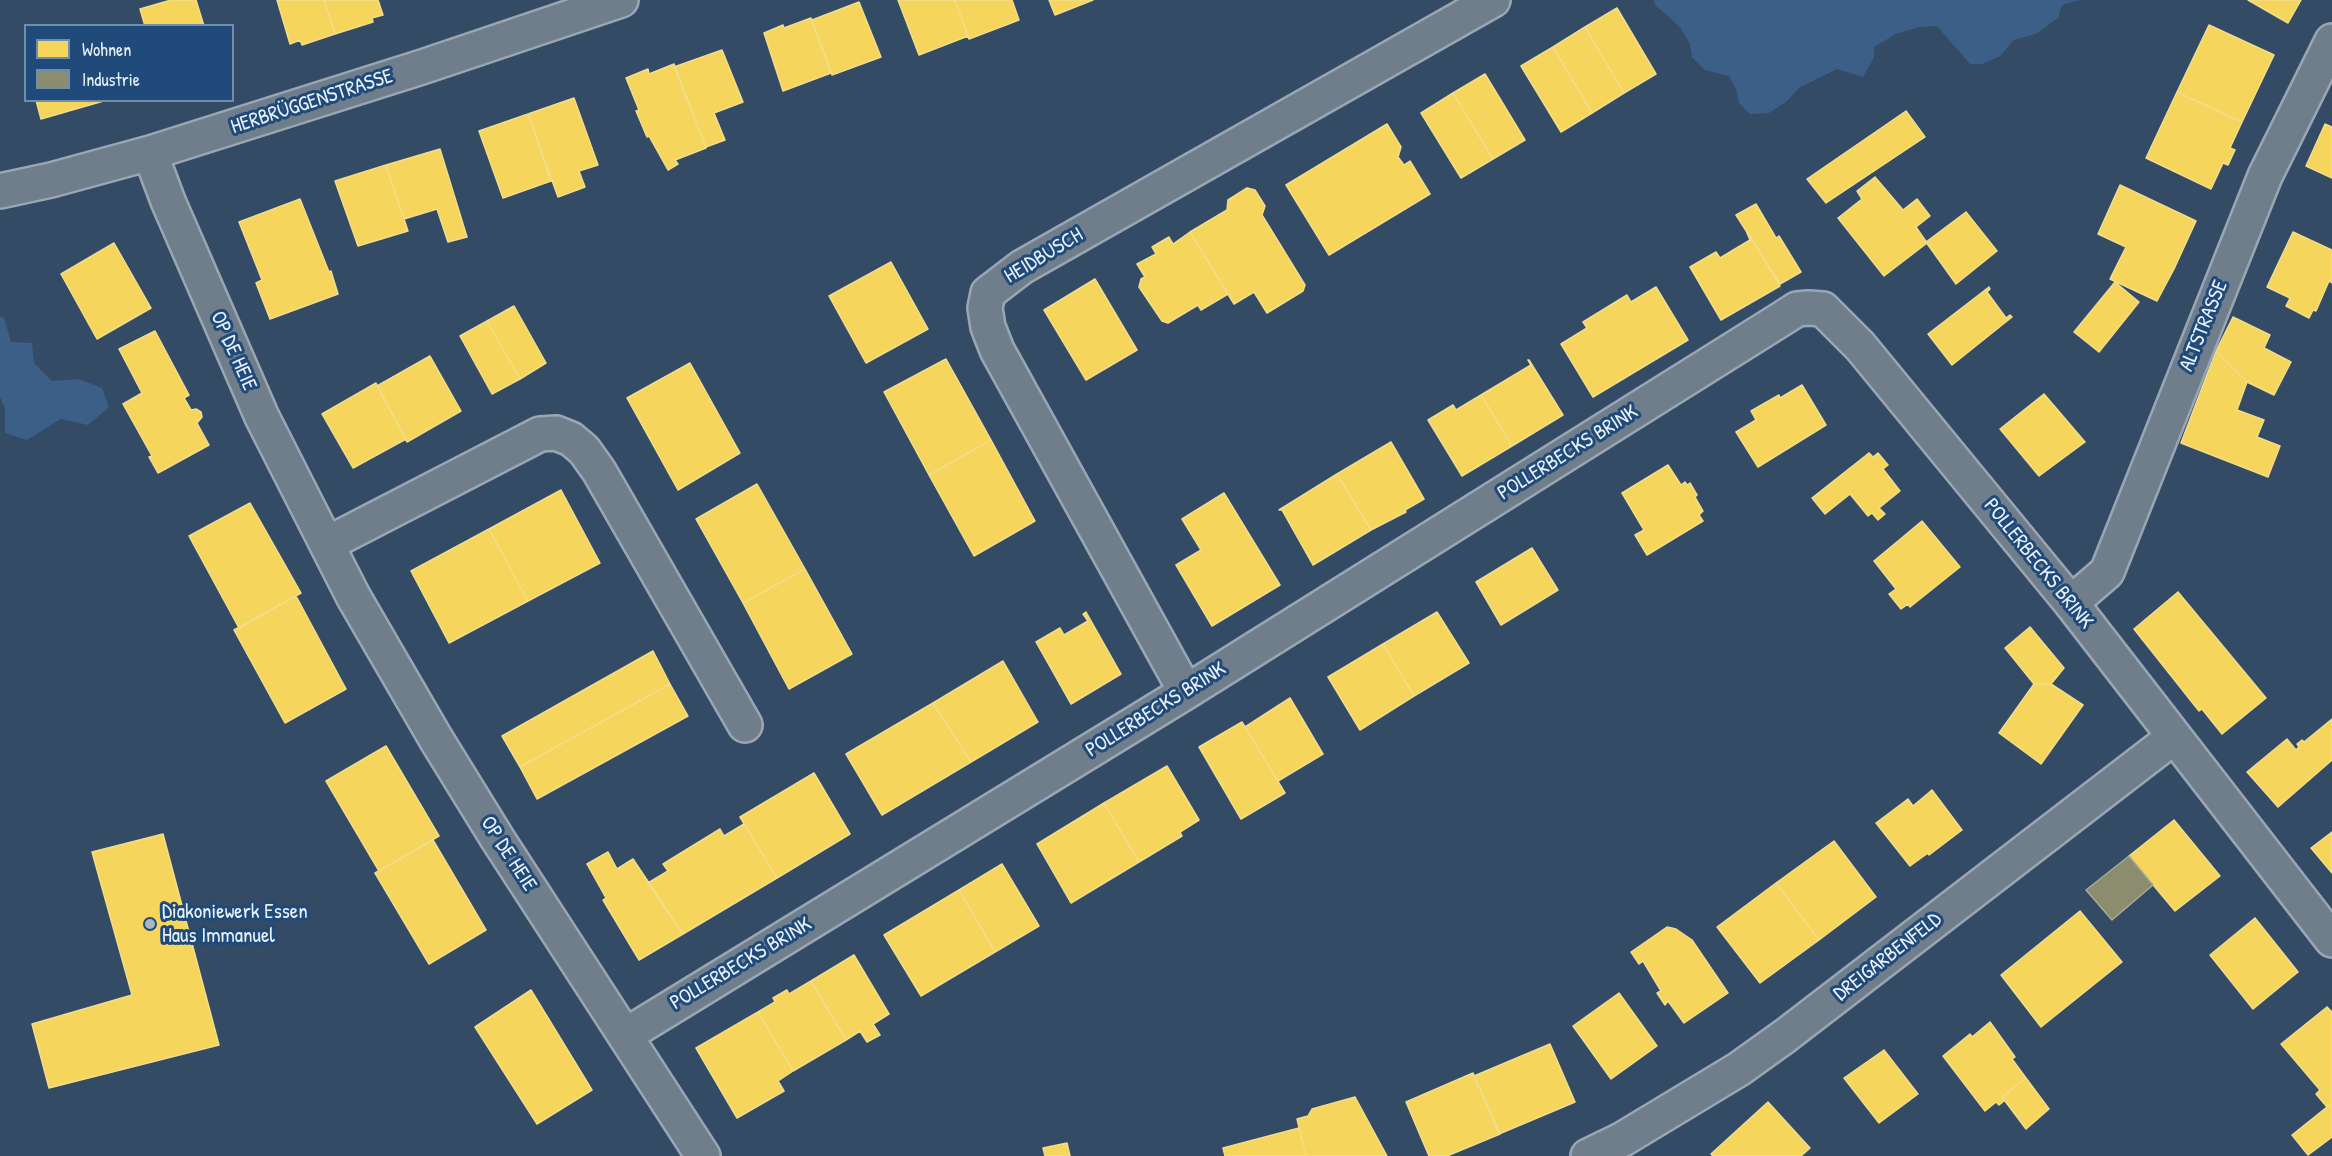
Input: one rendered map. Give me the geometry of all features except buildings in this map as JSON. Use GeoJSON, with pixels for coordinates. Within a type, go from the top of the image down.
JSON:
{"type":"FeatureCollection","features":[{"type":"Feature","properties":{"kind":"street","name":"HERBRÜGGENSTRASSE"},"geometry":{"type":"LineString","coordinates":[[0,191],[51,180],[150,153],[422,67],[621,0]]}},
{"type":"Feature","properties":{"kind":"street","name":"HEIDBUSCH"},"geometry":{"type":"LineString","coordinates":[[1186,692],[997,350],[988,327],[985,308],[987,293],[1022,267],[1493,0]]}},
{"type":"Feature","properties":{"kind":"street","name":"ALTSTRASSE"},"geometry":{"type":"LineString","coordinates":[[2071,603],[2106,572],[2265,176],[2332,41]]}},
{"type":"Feature","properties":{"kind":"street","name":"OP DE HEIE"},"geometry":{"type":"LineString","coordinates":[[150,153],[168,201],[262,417],[353,596],[436,739],[703,1156]]}},
{"type":"Feature","properties":{"kind":"street","name":"POLLERBECKS BRINK"},"geometry":{"type":"LineString","coordinates":[[626,1035],[1186,692],[1797,309],[1808,308],[1823,309],[1860,346],[2071,603],[2332,940]]}},
{"type":"Feature","properties":{"kind":"street"},"geometry":{"type":"LineString","coordinates":[[327,544],[540,434],[556,432],[571,439],[584,450],[599,471],[745,725]]}},
{"type":"Feature","properties":{"kind":"street","name":"DREIGARBENFELD"},"geometry":{"type":"LineString","coordinates":[[1588,1156],[1712,1085],[1785,1036],[2174,737]]}},
{"type":"Feature","properties":{"kind":"shaded area"},"geometry":{"type":"Polygon","coordinates":[[[1654,0],[2079,0],[2062,5],[2058,18],[2036,34],[2014,40],[2000,56],[1982,64],[1970,64],[1937,26],[1919,27],[1896,34],[1874,47],[1874,57],[1863,77],[1837,69],[1799,88],[1787,101],[1769,113],[1750,114],[1739,103],[1736,89],[1729,76],[1705,70],[1692,57],[1690,44],[1680,27],[1655,5],[1654,0]]]}},
{"type":"Feature","properties":{"kind":"shaded area"},"geometry":{"type":"Polygon","coordinates":[[[0,316],[4,318],[11,342],[32,343],[34,363],[52,381],[79,379],[102,388],[109,407],[88,425],[61,419],[27,440],[5,433],[5,408],[0,397],[0,316]]]}},
{"type":"Feature","properties":{"kind":"place","name":"Diakoniewerk Essen Haus Immanuel"},"geometry":{"type":"Point","coordinates":[150,924]}}]}
